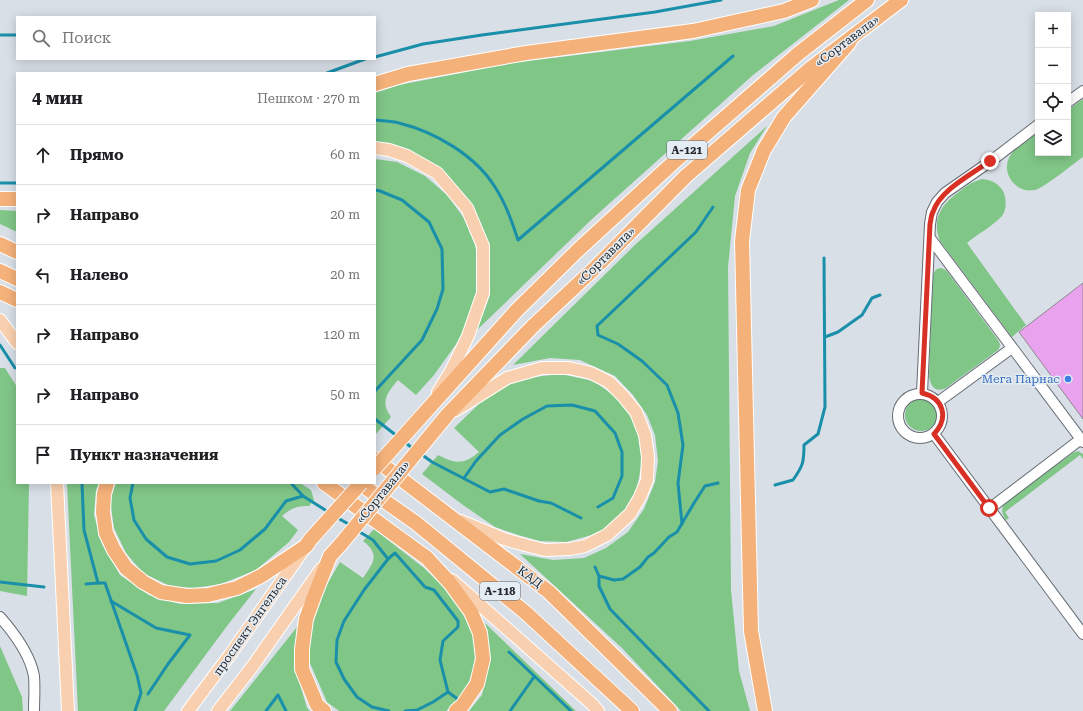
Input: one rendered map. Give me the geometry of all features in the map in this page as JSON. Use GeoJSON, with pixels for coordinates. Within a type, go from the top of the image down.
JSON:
{"type":"FeatureCollection","features":[{"type":"Feature","properties":{"kind":"highway"},"geometry":{"type":"LineString","coordinates":[[376,84],[408,74],[526,53],[693,31],[784,11],[812,0]]}},
{"type":"Feature","properties":{"kind":"highway","name":"«Сортавала»"},"geometry":{"type":"LineString","coordinates":[[376,467],[516,311],[577,251],[675,161],[781,68],[867,0]]}},
{"type":"Feature","properties":{"kind":"highway","name":"«Сортавала»"},"geometry":{"type":"LineString","coordinates":[[341,544],[448,414],[534,326],[596,267],[686,176],[811,68],[901,0]]}},
{"type":"Feature","properties":{"kind":"highway"},"geometry":{"type":"LineString","coordinates":[[765,711],[751,631],[742,241],[748,190],[764,150],[784,117],[848,44],[852,37]]}},
{"type":"Feature","properties":{"kind":"highway"},"geometry":{"type":"LineString","coordinates":[[0,199],[16,199]]}},
{"type":"Feature","properties":{"kind":"highway"},"geometry":{"type":"LineString","coordinates":[[0,244],[16,252]]}},
{"type":"Feature","properties":{"kind":"highway"},"geometry":{"type":"LineString","coordinates":[[0,271],[16,279]]}},
{"type":"Feature","properties":{"kind":"highway"},"geometry":{"type":"LineString","coordinates":[[0,292],[16,300]]}},
{"type":"Feature","properties":{"kind":"highway","name":"КАД"},"geometry":{"type":"LineString","coordinates":[[376,460],[549,592],[670,711]]}},
{"type":"Feature","properties":{"kind":"highway","name":"«Сортавала»"},"geometry":{"type":"LineString","coordinates":[[107,484],[104,494],[103,512],[106,533],[114,550],[126,568],[143,582],[161,592],[187,596],[208,595],[237,588],[261,576],[308,543],[359,484]]}},
{"type":"Feature","properties":{"kind":"highway"},"geometry":{"type":"LineString","coordinates":[[325,484],[427,558],[450,583],[471,612],[480,633],[483,659],[477,684],[462,706],[456,711]]}},
{"type":"Feature","properties":{"kind":"highway","name":"А-118"},"geometry":{"type":"LineString","coordinates":[[361,484],[416,523],[526,613],[632,711]]}},
{"type":"Feature","properties":{"kind":"highway","name":"проспект Энгельса"},"geometry":{"type":"LineString","coordinates":[[330,556],[341,544]]}},
{"type":"Feature","properties":{"kind":"highway"},"geometry":{"type":"LineString","coordinates":[[324,711],[317,705],[302,669],[302,649],[306,619],[330,556]]}},
{"type":"Feature","properties":{"kind":"main road"},"geometry":{"type":"LineString","coordinates":[[376,148],[389,150],[407,156],[437,173],[466,208],[483,246],[483,293],[468,336],[451,371],[429,407]]}},
{"type":"Feature","properties":{"kind":"main road"},"geometry":{"type":"LineString","coordinates":[[0,320],[16,342]]}},
{"type":"Feature","properties":{"kind":"main road"},"geometry":{"type":"LineString","coordinates":[[448,414],[507,378],[542,368],[569,368],[591,373],[609,382],[623,396],[636,412],[645,435],[648,457],[647,480],[640,497],[630,514],[607,535],[585,546],[570,549],[545,550],[525,546],[452,518]]}},
{"type":"Feature","properties":{"kind":"main road"},"geometry":{"type":"LineString","coordinates":[[57,484],[68,711]]}},
{"type":"Feature","properties":{"kind":"main road","name":"проспект Энгельса"},"geometry":{"type":"LineString","coordinates":[[188,711],[232,652],[308,543]]}},
{"type":"Feature","properties":{"kind":"main road","name":"проспект Энгельса"},"geometry":{"type":"LineString","coordinates":[[218,711],[252,667],[330,556]]}},
{"type":"Feature","properties":{"kind":"main road"},"geometry":{"type":"LineString","coordinates":[[427,558],[512,632],[598,711]]}},
{"type":"Feature","properties":{"kind":"street"},"geometry":{"type":"LineString","coordinates":[[1071,100],[1083,91]]}},
{"type":"Feature","properties":{"kind":"street"},"geometry":{"type":"LineString","coordinates":[[922,393],[930,224],[932,212],[937,202],[945,193],[1035,127]]}},
{"type":"Feature","properties":{"kind":"street"},"geometry":{"type":"LineString","coordinates":[[930,238],[1082,441],[989,508]]}},
{"type":"Feature","properties":{"kind":"street"},"geometry":{"type":"LineString","coordinates":[[938,402],[1012,348]]}},
{"type":"Feature","properties":{"kind":"street"},"geometry":{"type":"LineString","coordinates":[[922,393],[934,398],[938,402],[942,408],[943,415],[939,429],[934,434],[919,438],[911,436],[900,426],[898,410],[907,398],[914,394],[922,393]]}},
{"type":"Feature","properties":{"kind":"street"},"geometry":{"type":"LineString","coordinates":[[934,434],[1083,634]]}},
{"type":"Feature","properties":{"kind":"street"},"geometry":{"type":"LineString","coordinates":[[0,617],[16,637],[29,659],[34,677],[34,711]]}},
{"type":"Feature","properties":{"kind":"green space"},"geometry":{"type":"Polygon","coordinates":[[[839,0],[849,0],[753,75],[592,219],[477,330],[490,295],[489,244],[464,194],[440,168],[410,151],[376,142],[376,93],[399,85],[512,63],[690,41],[774,26],[839,0]]]}},
{"type":"Feature","properties":{"kind":"green space"},"geometry":{"type":"Polygon","coordinates":[[[1083,99],[1083,157],[1052,181],[1039,188],[1035,190],[1022,189],[1012,181],[1009,175],[1007,163],[1010,156],[1019,146],[1035,134],[1035,156],[1071,156],[1071,108],[1083,99]]]}},
{"type":"Feature","properties":{"kind":"green space"},"geometry":{"type":"Polygon","coordinates":[[[767,126],[750,153],[735,196],[728,267],[731,590],[739,671],[750,711],[681,711],[622,648],[520,554],[553,560],[584,558],[606,548],[628,532],[644,509],[655,482],[658,461],[655,435],[647,415],[633,395],[615,376],[580,360],[550,358],[513,365],[636,244],[767,126]]]}},
{"type":"Feature","properties":{"kind":"green space"},"geometry":{"type":"Polygon","coordinates":[[[376,159],[397,162],[425,176],[447,195],[464,218],[475,244],[479,276],[474,304],[459,340],[434,375],[416,395],[398,380],[388,393],[385,402],[391,417],[376,434],[376,159]]]}},
{"type":"Feature","properties":{"kind":"green space"},"geometry":{"type":"Polygon","coordinates":[[[982,179],[994,182],[1001,188],[1006,205],[1004,212],[996,222],[967,243],[1026,325],[1012,337],[940,241],[938,233],[938,218],[943,206],[965,187],[982,179]]]}},
{"type":"Feature","properties":{"kind":"green space"},"geometry":{"type":"Polygon","coordinates":[[[0,210],[16,211],[16,232],[0,224],[0,210]]]}},
{"type":"Feature","properties":{"kind":"green space"},"geometry":{"type":"Polygon","coordinates":[[[941,268],[946,270],[998,340],[1000,347],[946,388],[939,390],[932,386],[929,376],[933,275],[936,270],[941,268]]]}},
{"type":"Feature","properties":{"kind":"green space"},"geometry":{"type":"Polygon","coordinates":[[[0,368],[5,368],[16,385],[16,484],[29,484],[27,596],[0,591],[0,368]]]}},
{"type":"Feature","properties":{"kind":"green space"},"geometry":{"type":"Polygon","coordinates":[[[560,374],[594,381],[621,401],[635,424],[643,455],[637,488],[623,515],[603,530],[592,535],[566,542],[540,541],[518,535],[495,527],[422,474],[438,455],[449,460],[459,462],[469,459],[479,452],[454,428],[480,403],[510,384],[535,377],[560,374]]]}},
{"type":"Feature","properties":{"kind":"green space"},"geometry":{"type":"Polygon","coordinates":[[[921,399],[927,400],[934,406],[937,415],[936,421],[930,428],[921,431],[915,430],[908,424],[905,415],[906,409],[912,402],[921,399]]]}},
{"type":"Feature","properties":{"kind":"green space"},"geometry":{"type":"Polygon","coordinates":[[[1078,451],[1083,454],[1083,459],[1080,455],[1005,512],[1009,518],[1006,520],[1002,512],[1004,503],[1073,453],[1078,451]]]}},
{"type":"Feature","properties":{"kind":"green space"},"geometry":{"type":"Polygon","coordinates":[[[67,484],[99,484],[96,490],[94,515],[102,544],[120,575],[149,595],[180,604],[218,603],[256,589],[164,711],[78,711],[67,484]]]}},
{"type":"Feature","properties":{"kind":"green space"},"geometry":{"type":"Polygon","coordinates":[[[116,484],[302,484],[311,490],[314,500],[309,506],[294,508],[282,516],[298,530],[289,542],[256,570],[221,584],[194,588],[170,586],[143,573],[126,553],[114,528],[110,500],[116,484]]]}},
{"type":"Feature","properties":{"kind":"green space"},"geometry":{"type":"Polygon","coordinates":[[[374,529],[424,568],[453,596],[471,624],[476,650],[473,670],[465,693],[446,711],[339,711],[327,702],[310,663],[307,635],[319,598],[340,562],[363,578],[370,568],[374,555],[369,546],[363,541],[374,529]]]}},
{"type":"Feature","properties":{"kind":"green space"},"geometry":{"type":"Polygon","coordinates":[[[485,623],[576,711],[469,711],[482,695],[490,659],[485,623]]]}},
{"type":"Feature","properties":{"kind":"green space"},"geometry":{"type":"Polygon","coordinates":[[[297,627],[294,664],[307,708],[310,711],[230,711],[297,627]]]}},
{"type":"Feature","properties":{"kind":"green space"},"geometry":{"type":"Polygon","coordinates":[[[0,646],[22,697],[23,711],[0,711],[0,646]]]}},
{"type":"Feature","properties":{"kind":"building","name":"Мега Парнас"},"geometry":{"type":"Polygon","coordinates":[[[1083,283],[1083,419],[1019,332],[1083,283]]]}},
{"type":"Feature","properties":{"kind":"waterway"},"geometry":{"type":"LineString","coordinates":[[376,57],[423,44],[655,12],[721,0]]}},
{"type":"Feature","properties":{"kind":"waterway"},"geometry":{"type":"LineString","coordinates":[[0,35],[16,35]]}},
{"type":"Feature","properties":{"kind":"waterway"},"geometry":{"type":"LineString","coordinates":[[376,120],[396,122],[426,132],[453,146],[477,165],[487,175],[499,193],[506,206],[518,240],[733,56]]}},
{"type":"Feature","properties":{"kind":"waterway"},"geometry":{"type":"LineString","coordinates":[[330,72],[362,60]]}},
{"type":"Feature","properties":{"kind":"waterway"},"geometry":{"type":"LineString","coordinates":[[0,183],[16,183]]}},
{"type":"Feature","properties":{"kind":"waterway"},"geometry":{"type":"LineString","coordinates":[[376,190],[402,200],[429,222],[442,249],[443,289],[437,309],[422,340],[376,390]]}},
{"type":"Feature","properties":{"kind":"waterway"},"geometry":{"type":"LineString","coordinates":[[682,524],[678,483],[683,445],[678,413],[667,385],[642,361],[618,344],[598,335],[597,326],[696,232],[713,207]]}},
{"type":"Feature","properties":{"kind":"waterway"},"geometry":{"type":"LineString","coordinates":[[775,485],[793,480],[802,464],[804,445],[818,434],[825,407],[824,258]]}},
{"type":"Feature","properties":{"kind":"waterway"},"geometry":{"type":"LineString","coordinates":[[825,337],[838,332],[862,315],[872,298],[880,295]]}},
{"type":"Feature","properties":{"kind":"waterway"},"geometry":{"type":"LineString","coordinates":[[0,345],[15,368]]}},
{"type":"Feature","properties":{"kind":"waterway"},"geometry":{"type":"LineString","coordinates":[[464,478],[476,461],[500,435],[523,419],[547,406],[572,405],[595,411],[615,433],[622,452],[622,476],[613,498],[598,507]]}},
{"type":"Feature","properties":{"kind":"waterway"},"geometry":{"type":"LineString","coordinates":[[376,420],[397,436]]}},
{"type":"Feature","properties":{"kind":"waterway"},"geometry":{"type":"LineString","coordinates":[[403,441],[415,450]]}},
{"type":"Feature","properties":{"kind":"waterway"},"geometry":{"type":"LineString","coordinates":[[421,454],[432,462],[490,492],[504,489],[539,501],[551,503],[581,518]]}},
{"type":"Feature","properties":{"kind":"waterway"},"geometry":{"type":"LineString","coordinates":[[595,567],[599,576],[614,580],[623,579],[640,567],[669,537],[677,532],[705,486],[718,483]]}},
{"type":"Feature","properties":{"kind":"waterway"},"geometry":{"type":"LineString","coordinates":[[82,484],[84,530],[98,583],[105,583],[137,675],[141,693],[135,711]]}},
{"type":"Feature","properties":{"kind":"waterway"},"geometry":{"type":"LineString","coordinates":[[133,484],[130,498],[134,520],[146,539],[167,557],[190,564],[216,561],[240,550],[265,529],[286,501],[303,496]]}},
{"type":"Feature","properties":{"kind":"waterway"},"geometry":{"type":"LineString","coordinates":[[292,484],[303,496],[330,513]]}},
{"type":"Feature","properties":{"kind":"waterway"},"geometry":{"type":"LineString","coordinates":[[336,517],[352,526]]}},
{"type":"Feature","properties":{"kind":"waterway"},"geometry":{"type":"LineString","coordinates":[[358,531],[373,540],[388,559]]}},
{"type":"Feature","properties":{"kind":"waterway"},"geometry":{"type":"LineString","coordinates":[[389,711],[372,707],[357,697],[344,679],[336,662],[337,640],[344,621],[364,590],[388,559],[395,553],[425,587],[434,590],[458,621],[458,627],[443,641],[440,660],[448,692],[459,700]]}},
{"type":"Feature","properties":{"kind":"waterway"},"geometry":{"type":"LineString","coordinates":[[599,576],[599,586],[610,609],[709,711]]}},
{"type":"Feature","properties":{"kind":"waterway"},"geometry":{"type":"LineString","coordinates":[[0,582],[44,587]]}},
{"type":"Feature","properties":{"kind":"waterway"},"geometry":{"type":"LineString","coordinates":[[86,584],[98,583]]}},
{"type":"Feature","properties":{"kind":"waterway"},"geometry":{"type":"LineString","coordinates":[[111,601],[156,628],[190,635],[148,694]]}},
{"type":"Feature","properties":{"kind":"waterway"},"geometry":{"type":"LineString","coordinates":[[509,652],[571,711]]}},
{"type":"Feature","properties":{"kind":"waterway"},"geometry":{"type":"LineString","coordinates":[[510,711],[534,677]]}},
{"type":"Feature","properties":{"kind":"waterway"},"geometry":{"type":"LineString","coordinates":[[405,711],[417,710],[448,692]]}},
{"type":"Feature","properties":{"kind":"waterway"},"geometry":{"type":"LineString","coordinates":[[266,711],[278,695],[286,711]]}},
{"type":"Feature","properties":{"kind":"place","name":"Мега Парнас"},"geometry":{"type":"Point","coordinates":[1068,379]}},
{"type":"Feature","properties":{"kind":"route"},"geometry":{"type":"LineString","coordinates":[[989,508],[934,434],[939,429],[942,422],[942,408],[934,398],[922,393],[930,224],[932,212],[937,202],[945,193],[990,161]]}}]}
